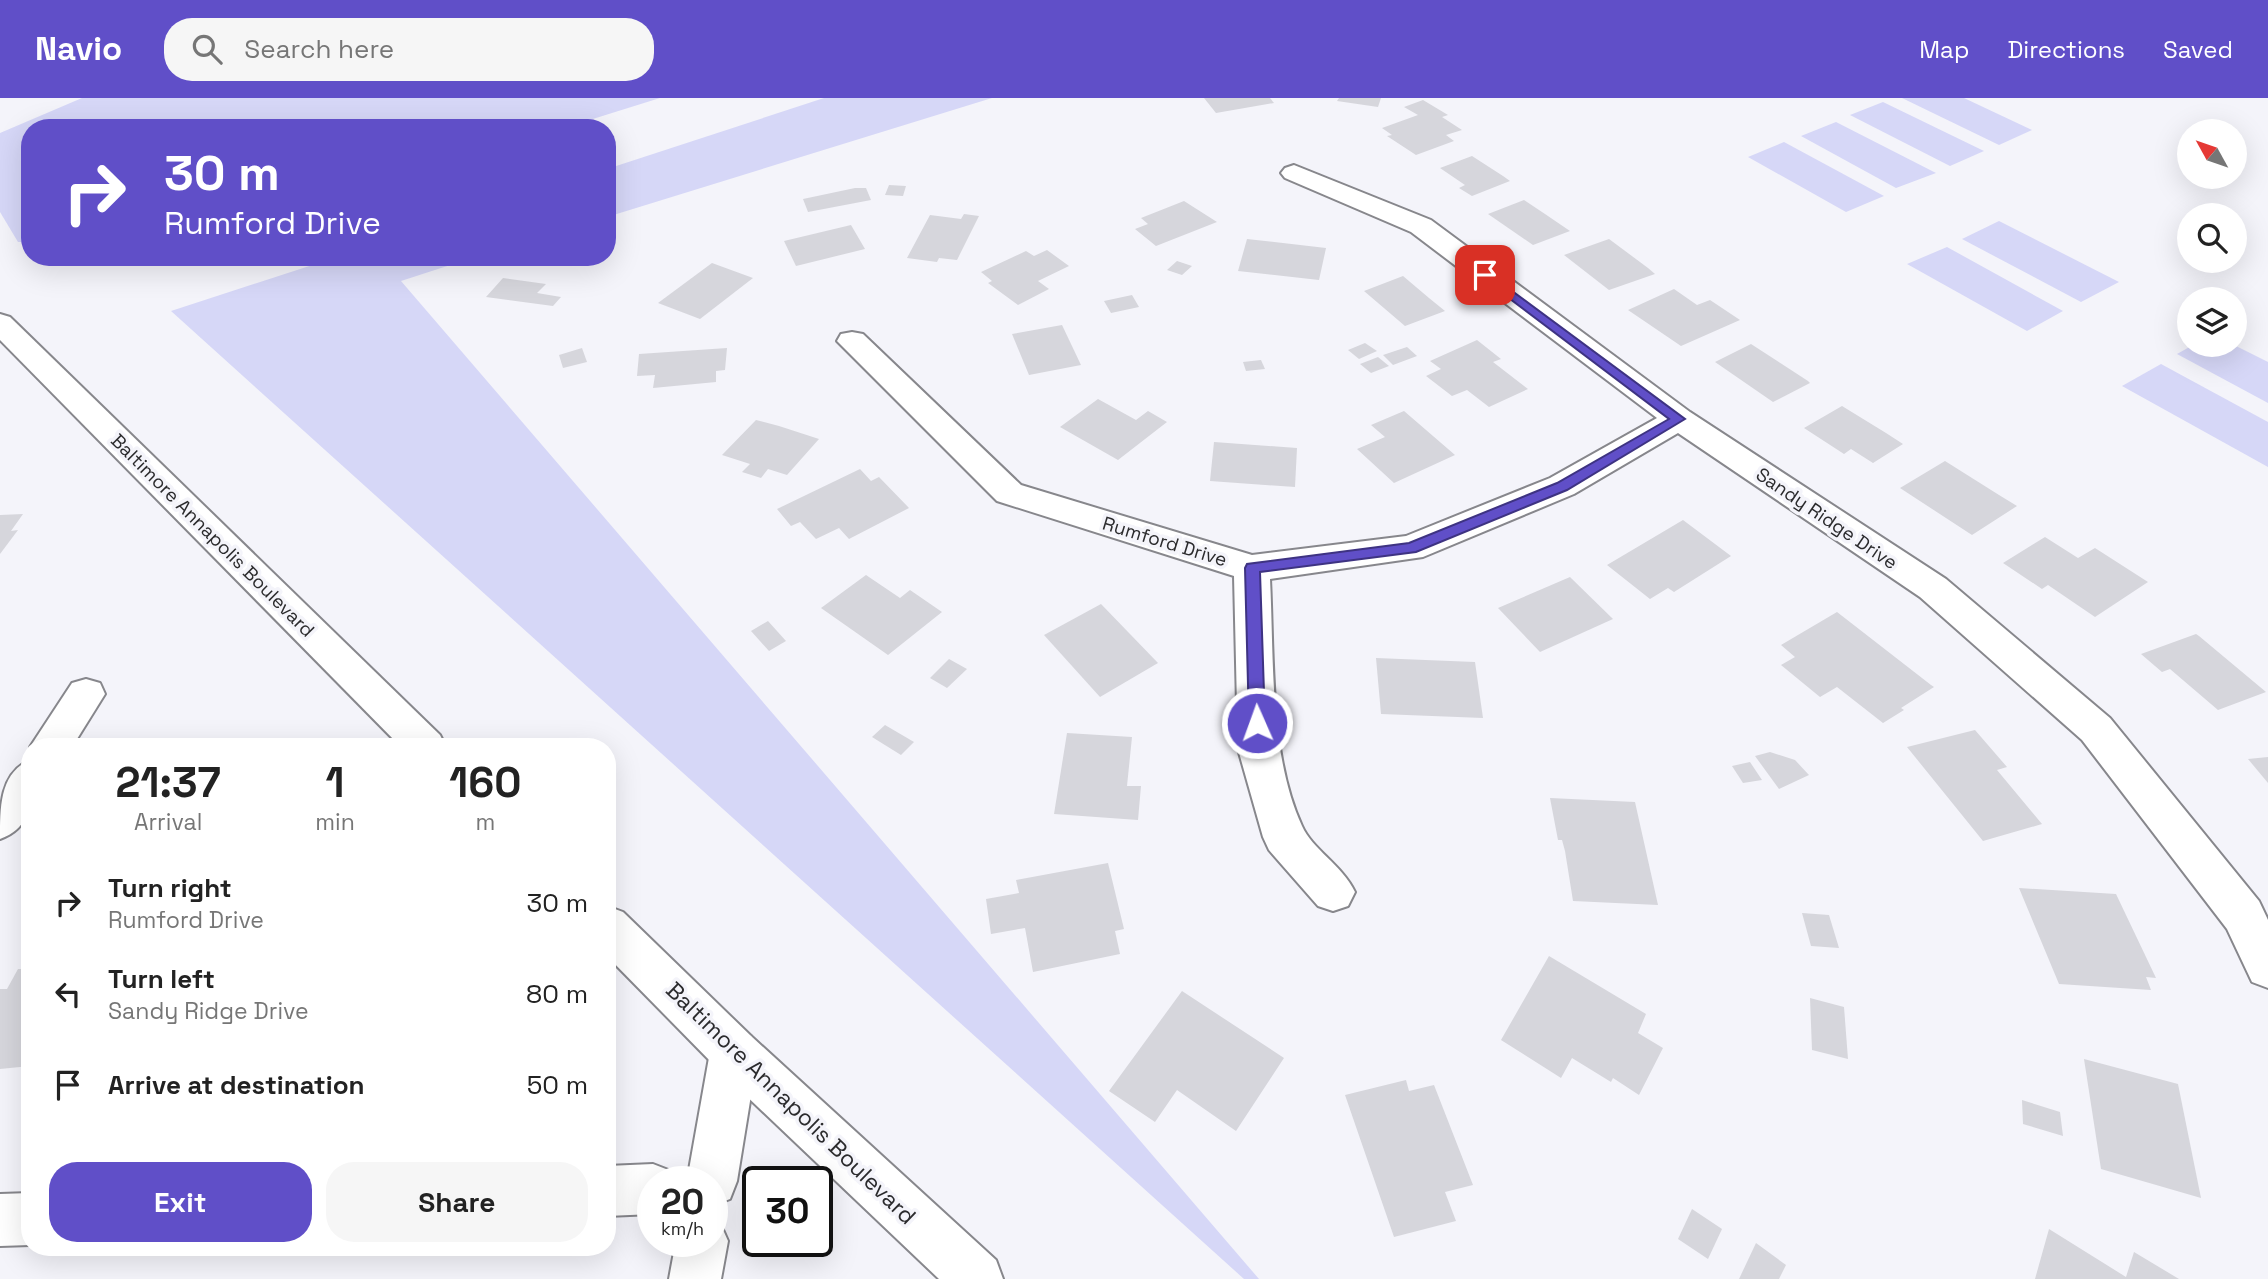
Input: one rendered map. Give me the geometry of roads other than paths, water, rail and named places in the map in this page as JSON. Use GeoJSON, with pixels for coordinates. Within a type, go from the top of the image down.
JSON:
{"type":"FeatureCollection","features":[{"type":"Feature","properties":{"kind":"street","name":"Sandy Ridge Drive"},"geometry":{"type":"LineString","coordinates":[[1294,173],[1421,226],[1679,419],[1933,588],[2096,729],[2243,915],[2268,967]]}},
{"type":"Feature","properties":{"kind":"street","name":"Baltimore Annapolis Boulevard"},"geometry":{"type":"LineString","coordinates":[[0,323],[417,738]]}},
{"type":"Feature","properties":{"kind":"street","name":"Rumford Drive"},"geometry":{"type":"LineString","coordinates":[[852,341],[1009,493],[1252,568],[1411,548],[1562,486],[1679,419]]}},
{"type":"Feature","properties":{"kind":"street"},"geometry":{"type":"LineString","coordinates":[[1252,568],[1258,749],[1284,837],[1333,892]]}},
{"type":"Feature","properties":{"kind":"street"},"geometry":{"type":"LineString","coordinates":[[56,738],[86,694]]}},
{"type":"Feature","properties":{"kind":"street"},"geometry":{"type":"LineString","coordinates":[[0,821],[21,790]]}},
{"type":"Feature","properties":{"kind":"street","name":"Baltimore Annapolis Boulevard"},"geometry":{"type":"LineString","coordinates":[[616,935],[734,1052],[977,1279]]}},
{"type":"Feature","properties":{"kind":"street"},"geometry":{"type":"LineString","coordinates":[[715,1166],[734,1052]]}},
{"type":"Feature","properties":{"kind":"street"},"geometry":{"type":"LineString","coordinates":[[616,1191],[637,1190]]}},
{"type":"Feature","properties":{"kind":"street"},"geometry":{"type":"LineString","coordinates":[[0,1220],[21,1219]]}},
{"type":"Feature","properties":{"kind":"street"},"geometry":{"type":"LineString","coordinates":[[695,1279],[699,1257]]}}]}
